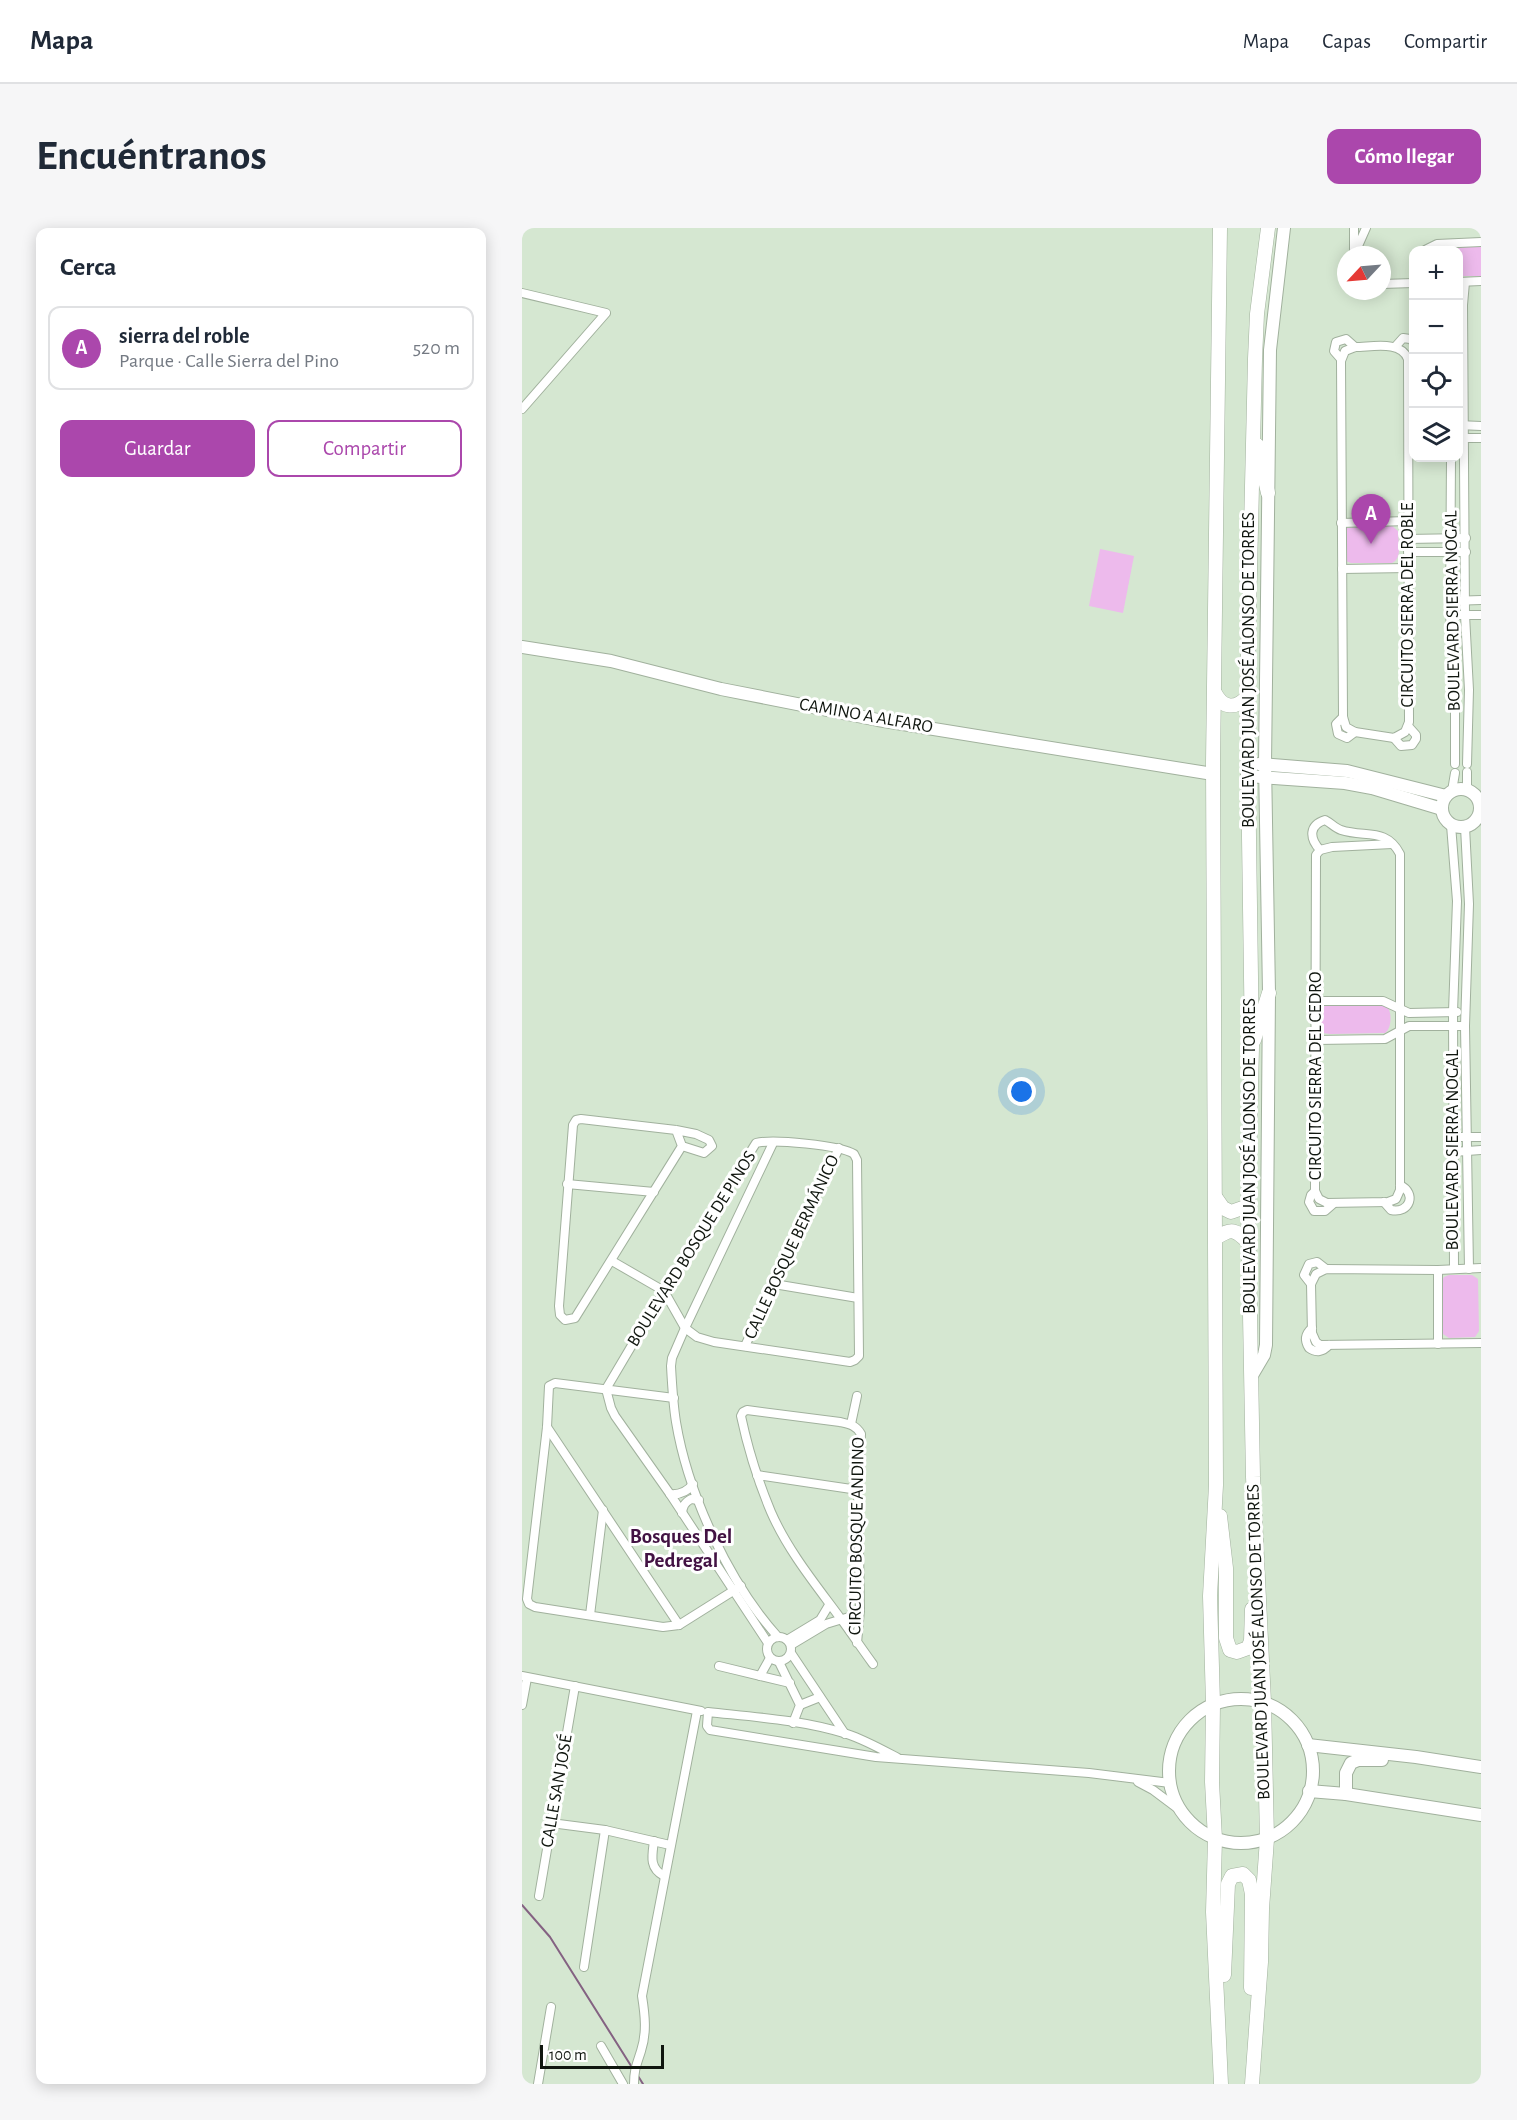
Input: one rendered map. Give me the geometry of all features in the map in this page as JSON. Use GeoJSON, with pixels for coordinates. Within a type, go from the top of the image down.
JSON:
{"type":"FeatureCollection","features":[{"type":"Feature","properties":{"kind":"main road","name":"BOULEVARD JUAN JOSÉ ALONSO DE TORRES"},"geometry":{"type":"LineString","coordinates":[[1220,228],[1213,774],[1216,1198],[1215,1485],[1210,1596],[1213,1704],[1212,1782],[1215,1839],[1213,1912],[1221,2084]]}},
{"type":"Feature","properties":{"kind":"main road","name":"BOULEVARD JUAN JOSÉ ALONSO DE TORRES"},"geometry":{"type":"LineString","coordinates":[[1251,2084],[1267,1839],[1264,1702],[1252,1477],[1248,1206],[1251,1047],[1247,697],[1252,428],[1257,314],[1268,228]]}},
{"type":"Feature","properties":{"kind":"main road"},"geometry":{"type":"LineString","coordinates":[[1252,428],[1269,493]]}},
{"type":"Feature","properties":{"kind":"main road"},"geometry":{"type":"LineString","coordinates":[[1215,693],[1224,705],[1231,706],[1240,704],[1247,697]]}},
{"type":"Feature","properties":{"kind":"main road"},"geometry":{"type":"LineString","coordinates":[[1251,1047],[1269,993]]}},
{"type":"Feature","properties":{"kind":"main road"},"geometry":{"type":"LineString","coordinates":[[1216,1198],[1222,1208],[1231,1212],[1248,1206]]}},
{"type":"Feature","properties":{"kind":"main road"},"geometry":{"type":"LineString","coordinates":[[1216,1238],[1232,1231],[1241,1235],[1249,1243]]}},
{"type":"Feature","properties":{"kind":"main road"},"geometry":{"type":"LineString","coordinates":[[1215,1485],[1224,1539],[1227,1646],[1237,1652],[1248,1648],[1251,1641],[1256,1542]]}},
{"type":"Feature","properties":{"kind":"main road"},"geometry":{"type":"LineString","coordinates":[[1219,2034],[1224,2001],[1228,1884],[1232,1876],[1240,1873],[1249,1880],[1252,1894],[1251,1963],[1255,2035]]}},
{"type":"Feature","properties":{"kind":"street"},"geometry":{"type":"LineString","coordinates":[[1251,1377],[1266,1345],[1269,993],[1265,764],[1271,335],[1284,228]]}},
{"type":"Feature","properties":{"kind":"street"},"geometry":{"type":"LineString","coordinates":[[1354,228],[1354,246]]}},
{"type":"Feature","properties":{"kind":"street"},"geometry":{"type":"LineString","coordinates":[[1358,246],[1366,228]]}},
{"type":"Feature","properties":{"kind":"street"},"geometry":{"type":"LineString","coordinates":[[1433,246],[1481,242]]}},
{"type":"Feature","properties":{"kind":"street"},"geometry":{"type":"LineString","coordinates":[[1463,282],[1481,281]]}},
{"type":"Feature","properties":{"kind":"street"},"geometry":{"type":"LineString","coordinates":[[1391,284],[1409,283]]}},
{"type":"Feature","properties":{"kind":"street"},"geometry":{"type":"LineString","coordinates":[[522,292],[606,313],[522,409]]}},
{"type":"Feature","properties":{"kind":"street","name":"BOULEVARD SIERRA NOGAL"},"geometry":{"type":"LineString","coordinates":[[1462,408],[1463,300]]}},
{"type":"Feature","properties":{"kind":"street"},"geometry":{"type":"LineString","coordinates":[[1408,726],[1416,735],[1416,739],[1412,745],[1401,746],[1394,738],[1355,732],[1346,727],[1342,717],[1341,358],[1345,351],[1355,347],[1395,347],[1402,338],[1409,339]]}},
{"type":"Feature","properties":{"kind":"street"},"geometry":{"type":"LineString","coordinates":[[1341,358],[1334,351],[1336,342],[1346,339],[1355,347]]}},
{"type":"Feature","properties":{"kind":"street","name":"CIRCUITO SIERRA DEL ROBLE"},"geometry":{"type":"LineString","coordinates":[[1395,347],[1409,356]]}},
{"type":"Feature","properties":{"kind":"street","name":"CIRCUITO SIERRA DEL ROBLE"},"geometry":{"type":"LineString","coordinates":[[1394,738],[1402,735],[1408,726],[1407,521],[1410,408]]}},
{"type":"Feature","properties":{"kind":"street"},"geometry":{"type":"LineString","coordinates":[[1463,425],[1481,426]]}},
{"type":"Feature","properties":{"kind":"street"},"geometry":{"type":"LineString","coordinates":[[1463,438],[1481,438]]}},
{"type":"Feature","properties":{"kind":"street","name":"BOULEVARD SIERRA NOGAL"},"geometry":{"type":"LineString","coordinates":[[1449,793],[1455,768],[1455,676],[1450,615],[1450,462]]}},
{"type":"Feature","properties":{"kind":"street","name":"BOULEVARD SIERRA NOGAL"},"geometry":{"type":"LineString","coordinates":[[1463,462],[1466,538],[1465,615],[1469,690],[1467,790]]}},
{"type":"Feature","properties":{"kind":"street"},"geometry":{"type":"LineString","coordinates":[[1341,523],[1407,521]]}},
{"type":"Feature","properties":{"kind":"street"},"geometry":{"type":"LineString","coordinates":[[1407,539],[1466,538]]}},
{"type":"Feature","properties":{"kind":"street"},"geometry":{"type":"LineString","coordinates":[[1408,552],[1466,552]]}},
{"type":"Feature","properties":{"kind":"street"},"geometry":{"type":"LineString","coordinates":[[1342,569],[1408,568]]}},
{"type":"Feature","properties":{"kind":"street"},"geometry":{"type":"LineString","coordinates":[[1450,601],[1481,600]]}},
{"type":"Feature","properties":{"kind":"street"},"geometry":{"type":"LineString","coordinates":[[1450,615],[1481,615]]}},
{"type":"Feature","properties":{"kind":"street","name":"CAMINO A ALFARO"},"geometry":{"type":"LineString","coordinates":[[522,646],[611,661],[721,689],[878,720],[1213,774]]}},
{"type":"Feature","properties":{"kind":"street"},"geometry":{"type":"LineString","coordinates":[[1247,770],[1265,764],[1347,771],[1449,793],[1467,790],[1476,796],[1481,807],[1474,824],[1451,825],[1444,818],[1442,809],[1449,793]]}},
{"type":"Feature","properties":{"kind":"street"},"geometry":{"type":"LineString","coordinates":[[1247,770],[1265,778],[1346,783],[1372,788],[1442,809]]}},
{"type":"Feature","properties":{"kind":"street","name":"CIRCUITO SIERRA DEL CEDRO"},"geometry":{"type":"LineString","coordinates":[[1392,844],[1380,835],[1338,829],[1325,820],[1315,825],[1311,834],[1320,850],[1317,855],[1315,1191],[1321,1201],[1332,1204],[1384,1202],[1391,1210],[1402,1210],[1407,1207],[1410,1197],[1405,1188],[1400,1185]]}},
{"type":"Feature","properties":{"kind":"street","name":"BOULEVARD SIERRA NOGAL"},"geometry":{"type":"LineString","coordinates":[[1451,825],[1457,901],[1453,1012],[1454,1269],[1469,1269],[1465,1026],[1474,824]]}},
{"type":"Feature","properties":{"kind":"street"},"geometry":{"type":"LineString","coordinates":[[1320,850],[1332,847],[1392,844],[1400,859],[1400,1185],[1396,1198],[1384,1202]]}},
{"type":"Feature","properties":{"kind":"street"},"geometry":{"type":"LineString","coordinates":[[1316,1001],[1383,1001],[1408,1013],[1466,1012]]}},
{"type":"Feature","properties":{"kind":"street"},"geometry":{"type":"LineString","coordinates":[[1316,1040],[1385,1039],[1409,1026],[1465,1026]]}},
{"type":"Feature","properties":{"kind":"street"},"geometry":{"type":"LineString","coordinates":[[676,1130],[682,1146],[704,1154],[712,1146],[704,1137],[676,1130],[581,1119],[576,1120],[573,1125],[559,1306],[560,1315],[565,1320],[570,1321],[575,1318],[682,1146]]}},
{"type":"Feature","properties":{"kind":"street"},"geometry":{"type":"LineString","coordinates":[[1453,1137],[1481,1137]]}},
{"type":"Feature","properties":{"kind":"street","name":"BOULEVARD BOSQUE DE PINOS"},"geometry":{"type":"LineString","coordinates":[[768,1643],[737,1588],[693,1484],[676,1423],[671,1366],[672,1358],[685,1328],[773,1143],[756,1143],[606,1389],[610,1408],[682,1514],[737,1588],[763,1620],[787,1644],[845,1734]]}},
{"type":"Feature","properties":{"kind":"street"},"geometry":{"type":"LineString","coordinates":[[612,1261],[664,1292],[685,1328],[697,1337],[714,1342],[850,1362],[855,1360],[858,1356],[857,1160],[854,1154],[839,1148],[773,1143]]}},
{"type":"Feature","properties":{"kind":"street","name":"CALLE BOSQUE BERMÁNICO"},"geometry":{"type":"LineString","coordinates":[[745,1346],[839,1148]]}},
{"type":"Feature","properties":{"kind":"street"},"geometry":{"type":"LineString","coordinates":[[1453,1152],[1481,1150]]}},
{"type":"Feature","properties":{"kind":"street"},"geometry":{"type":"LineString","coordinates":[[567,1184],[654,1192]]}},
{"type":"Feature","properties":{"kind":"street"},"geometry":{"type":"LineString","coordinates":[[722,1201],[732,1203],[739,1211]]}},
{"type":"Feature","properties":{"kind":"street"},"geometry":{"type":"LineString","coordinates":[[1454,1211],[1468,1211]]}},
{"type":"Feature","properties":{"kind":"street"},"geometry":{"type":"LineString","coordinates":[[1454,1232],[1468,1232]]}},
{"type":"Feature","properties":{"kind":"street"},"geometry":{"type":"LineString","coordinates":[[1469,1269],[1481,1268]]}},
{"type":"Feature","properties":{"kind":"street"},"geometry":{"type":"LineString","coordinates":[[1454,1269],[1326,1269],[1316,1274],[1311,1284],[1313,1338],[1316,1342],[1329,1345],[1481,1343]]}},
{"type":"Feature","properties":{"kind":"street"},"geometry":{"type":"LineString","coordinates":[[1438,1270],[1438,1344]]}},
{"type":"Feature","properties":{"kind":"street"},"geometry":{"type":"LineString","coordinates":[[774,1284],[858,1298]]}},
{"type":"Feature","properties":{"kind":"street"},"geometry":{"type":"LineString","coordinates":[[674,1398],[606,1389],[551,1384],[549,1386],[547,1426],[527,1599],[529,1604],[535,1607],[663,1627],[679,1625],[737,1588]]}},
{"type":"Feature","properties":{"kind":"street","name":"CIRCUITO BOSQUE ANDINO"},"geometry":{"type":"LineString","coordinates":[[851,1424],[856,1396]]}},
{"type":"Feature","properties":{"kind":"street","name":"CIRCUITO BOSQUE ANDINO"},"geometry":{"type":"LineString","coordinates":[[787,1644],[820,1620],[829,1605],[783,1535],[757,1474],[748,1451],[741,1416],[747,1410],[851,1424],[858,1428],[861,1434],[858,1490],[860,1610],[857,1643]]}},
{"type":"Feature","properties":{"kind":"street"},"geometry":{"type":"LineString","coordinates":[[547,1426],[679,1625]]}},
{"type":"Feature","properties":{"kind":"street"},"geometry":{"type":"LineString","coordinates":[[757,1474],[858,1490]]}},
{"type":"Feature","properties":{"kind":"street"},"geometry":{"type":"LineString","coordinates":[[670,1494],[677,1495],[686,1492],[693,1484]]}},
{"type":"Feature","properties":{"kind":"street"},"geometry":{"type":"LineString","coordinates":[[682,1514],[686,1501],[699,1500]]}},
{"type":"Feature","properties":{"kind":"street"},"geometry":{"type":"LineString","coordinates":[[590,1615],[603,1510]]}},
{"type":"Feature","properties":{"kind":"street"},"geometry":{"type":"LineString","coordinates":[[829,1605],[841,1620],[860,1610]]}},
{"type":"Feature","properties":{"kind":"street","name":"CIRCUITO BOSQUE ANDINO"},"geometry":{"type":"LineString","coordinates":[[787,1644],[826,1624],[841,1620],[857,1643]]}},
{"type":"Feature","properties":{"kind":"street"},"geometry":{"type":"LineString","coordinates":[[779,1662],[788,1658],[787,1644],[772,1638],[768,1643],[767,1653],[770,1658],[779,1662],[800,1705],[793,1723]]}},
{"type":"Feature","properties":{"kind":"street"},"geometry":{"type":"LineString","coordinates":[[857,1643],[873,1664]]}},
{"type":"Feature","properties":{"kind":"street"},"geometry":{"type":"LineString","coordinates":[[760,1676],[770,1658]]}},
{"type":"Feature","properties":{"kind":"street"},"geometry":{"type":"LineString","coordinates":[[719,1665],[790,1683]]}},
{"type":"Feature","properties":{"kind":"street"},"geometry":{"type":"LineString","coordinates":[[522,1705],[525,1677],[708,1712],[793,1723],[845,1734],[865,1741],[898,1758]]}},
{"type":"Feature","properties":{"kind":"street","name":"CALLE SAN JOSÉ"},"geometry":{"type":"LineString","coordinates":[[539,1896],[575,1686]]}},
{"type":"Feature","properties":{"kind":"street"},"geometry":{"type":"LineString","coordinates":[[1129,1779],[1153,1790],[1177,1808],[1193,1827],[1215,1839],[1243,1844],[1267,1839],[1281,1831],[1295,1817],[1309,1791],[1312,1771],[1308,1745],[1300,1730],[1289,1717],[1276,1707],[1264,1702],[1239,1696],[1213,1704],[1188,1724],[1173,1751],[1169,1767],[1170,1783],[1177,1808]]}},
{"type":"Feature","properties":{"kind":"street"},"geometry":{"type":"LineString","coordinates":[[800,1705],[820,1697]]}},
{"type":"Feature","properties":{"kind":"street"},"geometry":{"type":"LineString","coordinates":[[634,2084],[634,2068],[645,2032],[642,1996],[697,1710]]}},
{"type":"Feature","properties":{"kind":"street"},"geometry":{"type":"LineString","coordinates":[[708,1712],[707,1726],[710,1730],[876,1757],[1089,1773],[1170,1783]]}},
{"type":"Feature","properties":{"kind":"street"},"geometry":{"type":"LineString","coordinates":[[1308,1745],[1481,1767]]}},
{"type":"Feature","properties":{"kind":"street"},"geometry":{"type":"LineString","coordinates":[[1346,1794],[1347,1767],[1352,1763],[1358,1760],[1416,1757]]}},
{"type":"Feature","properties":{"kind":"street"},"geometry":{"type":"LineString","coordinates":[[1309,1791],[1346,1794],[1481,1815]]}},
{"type":"Feature","properties":{"kind":"street"},"geometry":{"type":"LineString","coordinates":[[551,1823],[605,1830],[670,1845]]}},
{"type":"Feature","properties":{"kind":"street"},"geometry":{"type":"LineString","coordinates":[[584,1967],[605,1830]]}},
{"type":"Feature","properties":{"kind":"street"},"geometry":{"type":"LineString","coordinates":[[654,1841],[652,1866],[664,1876]]}},
{"type":"Feature","properties":{"kind":"street"},"geometry":{"type":"LineString","coordinates":[[538,2084],[551,2007]]}},
{"type":"Feature","properties":{"kind":"street"},"geometry":{"type":"LineString","coordinates":[[601,2046],[623,2084]]}},
{"type":"Feature","properties":{"kind":"shaded area"},"geometry":{"type":"Polygon","coordinates":[[[1463,247],[1481,247],[1481,276],[1463,276],[1463,247]]]}},
{"type":"Feature","properties":{"kind":"shaded area"},"geometry":{"type":"Polygon","coordinates":[[[1391,525],[1398,531],[1399,549],[1395,561],[1392,563],[1351,563],[1346,561],[1346,528],[1391,525]]]}},
{"type":"Feature","properties":{"kind":"shaded area"},"geometry":{"type":"Polygon","coordinates":[[[1100,549],[1134,556],[1123,613],[1089,606],[1100,549]]]}},
{"type":"Feature","properties":{"kind":"shaded area"},"geometry":{"type":"Polygon","coordinates":[[[1325,1006],[1387,1006],[1390,1012],[1390,1024],[1385,1033],[1331,1034],[1322,1033],[1319,1028],[1319,1011],[1325,1006]]]}},
{"type":"Feature","properties":{"kind":"shaded area"},"geometry":{"type":"Polygon","coordinates":[[[1449,1275],[1472,1275],[1478,1279],[1479,1331],[1475,1337],[1449,1338],[1443,1334],[1442,1281],[1449,1275]]]}},
{"type":"Feature","properties":{"kind":"waterway"},"geometry":{"type":"LineString","coordinates":[[522,1905],[550,1937],[633,2069]]}},
{"type":"Feature","properties":{"kind":"waterway"},"geometry":{"type":"LineString","coordinates":[[638,2076],[643,2084]]}},
{"type":"Feature","properties":{"kind":"place","name":"sierra del roble"},"geometry":{"type":"Point","coordinates":[1371,544]}},
{"type":"Feature","properties":{"kind":"district","name":"Bosques Del Pedregal"},"geometry":{"type":"Point","coordinates":[681,1548]}}]}
